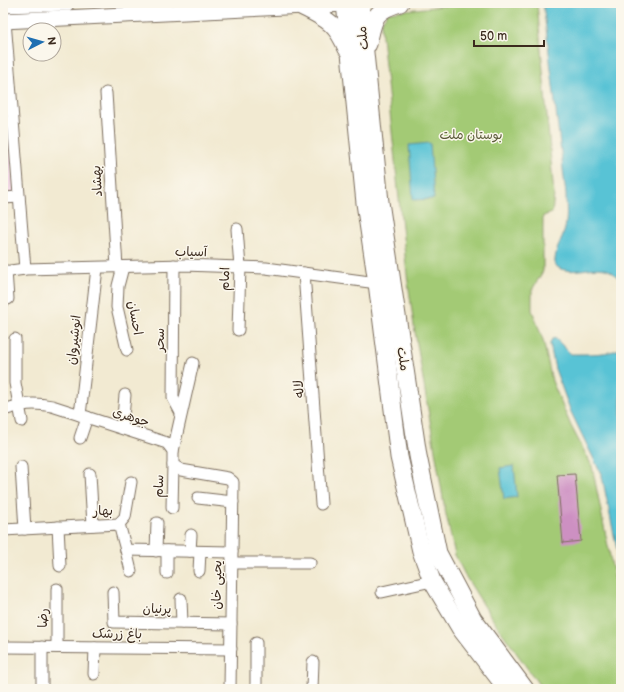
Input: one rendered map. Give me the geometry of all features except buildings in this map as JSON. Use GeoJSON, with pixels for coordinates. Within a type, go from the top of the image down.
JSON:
{"type":"FeatureCollection","features":[{"type":"Feature","properties":{"kind":"main road"},"geometry":{"type":"LineString","coordinates":[[3,5],[67,3]]}},
{"type":"Feature","properties":{"kind":"main road"},"geometry":{"type":"LineString","coordinates":[[4,21],[351,3]]}},
{"type":"Feature","properties":{"kind":"main road","name":"ملت"},"geometry":{"type":"LineString","coordinates":[[351,3],[418,456],[438,553],[473,619],[526,689]]}},
{"type":"Feature","properties":{"kind":"main road"},"geometry":{"type":"LineString","coordinates":[[358,58],[376,16],[382,10],[400,3]]}},
{"type":"Feature","properties":{"kind":"main road"},"geometry":{"type":"LineString","coordinates":[[301,6],[332,24],[358,58]]}},
{"type":"Feature","properties":{"kind":"main road","name":"ملت"},"geometry":{"type":"LineString","coordinates":[[358,58],[365,203],[377,283],[399,457],[421,551],[432,581],[460,628],[507,689]]}},
{"type":"Feature","properties":{"kind":"street"},"geometry":{"type":"LineString","coordinates":[[4,21],[25,270]]}},
{"type":"Feature","properties":{"kind":"street","name":"بهشاد"},"geometry":{"type":"LineString","coordinates":[[106,93],[120,267]]}},
{"type":"Feature","properties":{"kind":"street"},"geometry":{"type":"LineString","coordinates":[[3,198],[19,197]]}},
{"type":"Feature","properties":{"kind":"street","name":"امام"},"geometry":{"type":"LineString","coordinates":[[237,229],[240,267],[238,330]]}},
{"type":"Feature","properties":{"kind":"street","name":"آسیاب"},"geometry":{"type":"LineString","coordinates":[[4,271],[174,265],[240,267],[266,268],[377,283]]}},
{"type":"Feature","properties":{"kind":"street","name":"سحر"},"geometry":{"type":"LineString","coordinates":[[174,265],[174,398],[182,413]]}},
{"type":"Feature","properties":{"kind":"street","name":"احسان"},"geometry":{"type":"LineString","coordinates":[[120,267],[117,307],[127,350]]}},
{"type":"Feature","properties":{"kind":"street","name":"انوشیروان"},"geometry":{"type":"LineString","coordinates":[[80,438],[84,416],[97,268]]}},
{"type":"Feature","properties":{"kind":"street"},"geometry":{"type":"LineString","coordinates":[[4,271],[8,299]]}},
{"type":"Feature","properties":{"kind":"street","name":"لاله"},"geometry":{"type":"LineString","coordinates":[[304,273],[321,504]]}},
{"type":"Feature","properties":{"kind":"street"},"geometry":{"type":"LineString","coordinates":[[15,339],[15,382],[22,421]]}},
{"type":"Feature","properties":{"kind":"street"},"geometry":{"type":"LineString","coordinates":[[173,465],[173,451],[193,363]]}},
{"type":"Feature","properties":{"kind":"street"},"geometry":{"type":"LineString","coordinates":[[122,428],[125,395]]}},
{"type":"Feature","properties":{"kind":"street","name":"جوهری"},"geometry":{"type":"LineString","coordinates":[[3,410],[18,405],[36,403],[52,406],[167,443],[173,451]]}},
{"type":"Feature","properties":{"kind":"street","name":"یحیی خان"},"geometry":{"type":"LineString","coordinates":[[173,465],[181,470],[228,478],[233,482],[230,689]]}},
{"type":"Feature","properties":{"kind":"street","name":"سام"},"geometry":{"type":"LineString","coordinates":[[172,508],[173,465]]}},
{"type":"Feature","properties":{"kind":"street"},"geometry":{"type":"LineString","coordinates":[[21,467],[25,529]]}},
{"type":"Feature","properties":{"kind":"street"},"geometry":{"type":"LineString","coordinates":[[90,474],[93,525]]}},
{"type":"Feature","properties":{"kind":"street"},"geometry":{"type":"LineString","coordinates":[[119,524],[125,517],[131,482]]}},
{"type":"Feature","properties":{"kind":"street"},"geometry":{"type":"LineString","coordinates":[[198,498],[233,502]]}},
{"type":"Feature","properties":{"kind":"street"},"geometry":{"type":"LineString","coordinates":[[157,523],[161,551],[168,573]]}},
{"type":"Feature","properties":{"kind":"street","name":"بهار"},"geometry":{"type":"LineString","coordinates":[[3,530],[119,524],[131,571]]}},
{"type":"Feature","properties":{"kind":"street"},"geometry":{"type":"LineString","coordinates":[[58,527],[60,566]]}},
{"type":"Feature","properties":{"kind":"street"},"geometry":{"type":"LineString","coordinates":[[190,536],[199,571]]}},
{"type":"Feature","properties":{"kind":"street"},"geometry":{"type":"LineString","coordinates":[[126,550],[195,552],[232,557],[310,563]]}},
{"type":"Feature","properties":{"kind":"street"},"geometry":{"type":"LineString","coordinates":[[382,592],[432,581]]}},
{"type":"Feature","properties":{"kind":"street","name":"رضا"},"geometry":{"type":"LineString","coordinates":[[57,589],[57,647]]}},
{"type":"Feature","properties":{"kind":"street","name":"پرنیان"},"geometry":{"type":"LineString","coordinates":[[113,592],[114,622],[230,624]]}},
{"type":"Feature","properties":{"kind":"street"},"geometry":{"type":"LineString","coordinates":[[182,599],[182,623]]}},
{"type":"Feature","properties":{"kind":"street"},"geometry":{"type":"LineString","coordinates":[[256,643],[256,689]]}},
{"type":"Feature","properties":{"kind":"street","name":"باغ زرشک"},"geometry":{"type":"LineString","coordinates":[[3,647],[231,649]]}},
{"type":"Feature","properties":{"kind":"street"},"geometry":{"type":"LineString","coordinates":[[42,647],[42,689]]}},
{"type":"Feature","properties":{"kind":"street"},"geometry":{"type":"LineString","coordinates":[[94,674],[96,648]]}},
{"type":"Feature","properties":{"kind":"street"},"geometry":{"type":"LineString","coordinates":[[312,689],[313,662]]}},
{"type":"Feature","properties":{"kind":"shaded area"},"geometry":{"type":"Polygon","coordinates":[[[9,124],[15,195],[3,196],[3,125],[9,124]]]}},
{"type":"Feature","properties":{"kind":"green space","name":"بوستان ملت"},"geometry":{"type":"Polygon","coordinates":[[[470,3],[537,3],[554,195],[552,213],[543,216],[543,271],[532,290],[532,310],[543,340],[552,381],[571,426],[592,466],[621,611],[621,689],[542,689],[491,617],[466,577],[455,555],[445,510],[414,326],[407,275],[381,27],[382,21],[388,12],[470,3]]]}},
{"type":"Feature","properties":{"kind":"water"},"geometry":{"type":"Polygon","coordinates":[[[543,3],[621,3],[621,281],[613,273],[606,269],[598,268],[568,270],[561,269],[555,265],[556,252],[566,223],[566,194],[543,3]]]}},
{"type":"Feature","properties":{"kind":"water"},"geometry":{"type":"Polygon","coordinates":[[[430,143],[434,199],[413,200],[409,145],[430,143]]]}},
{"type":"Feature","properties":{"kind":"water"},"geometry":{"type":"Polygon","coordinates":[[[555,338],[571,354],[605,353],[618,350],[621,347],[621,569],[602,476],[571,412],[555,369],[550,344],[552,339],[555,338]]]}},
{"type":"Feature","properties":{"kind":"water"},"geometry":{"type":"Polygon","coordinates":[[[514,466],[517,497],[504,499],[500,468],[514,466]]]}}]}
